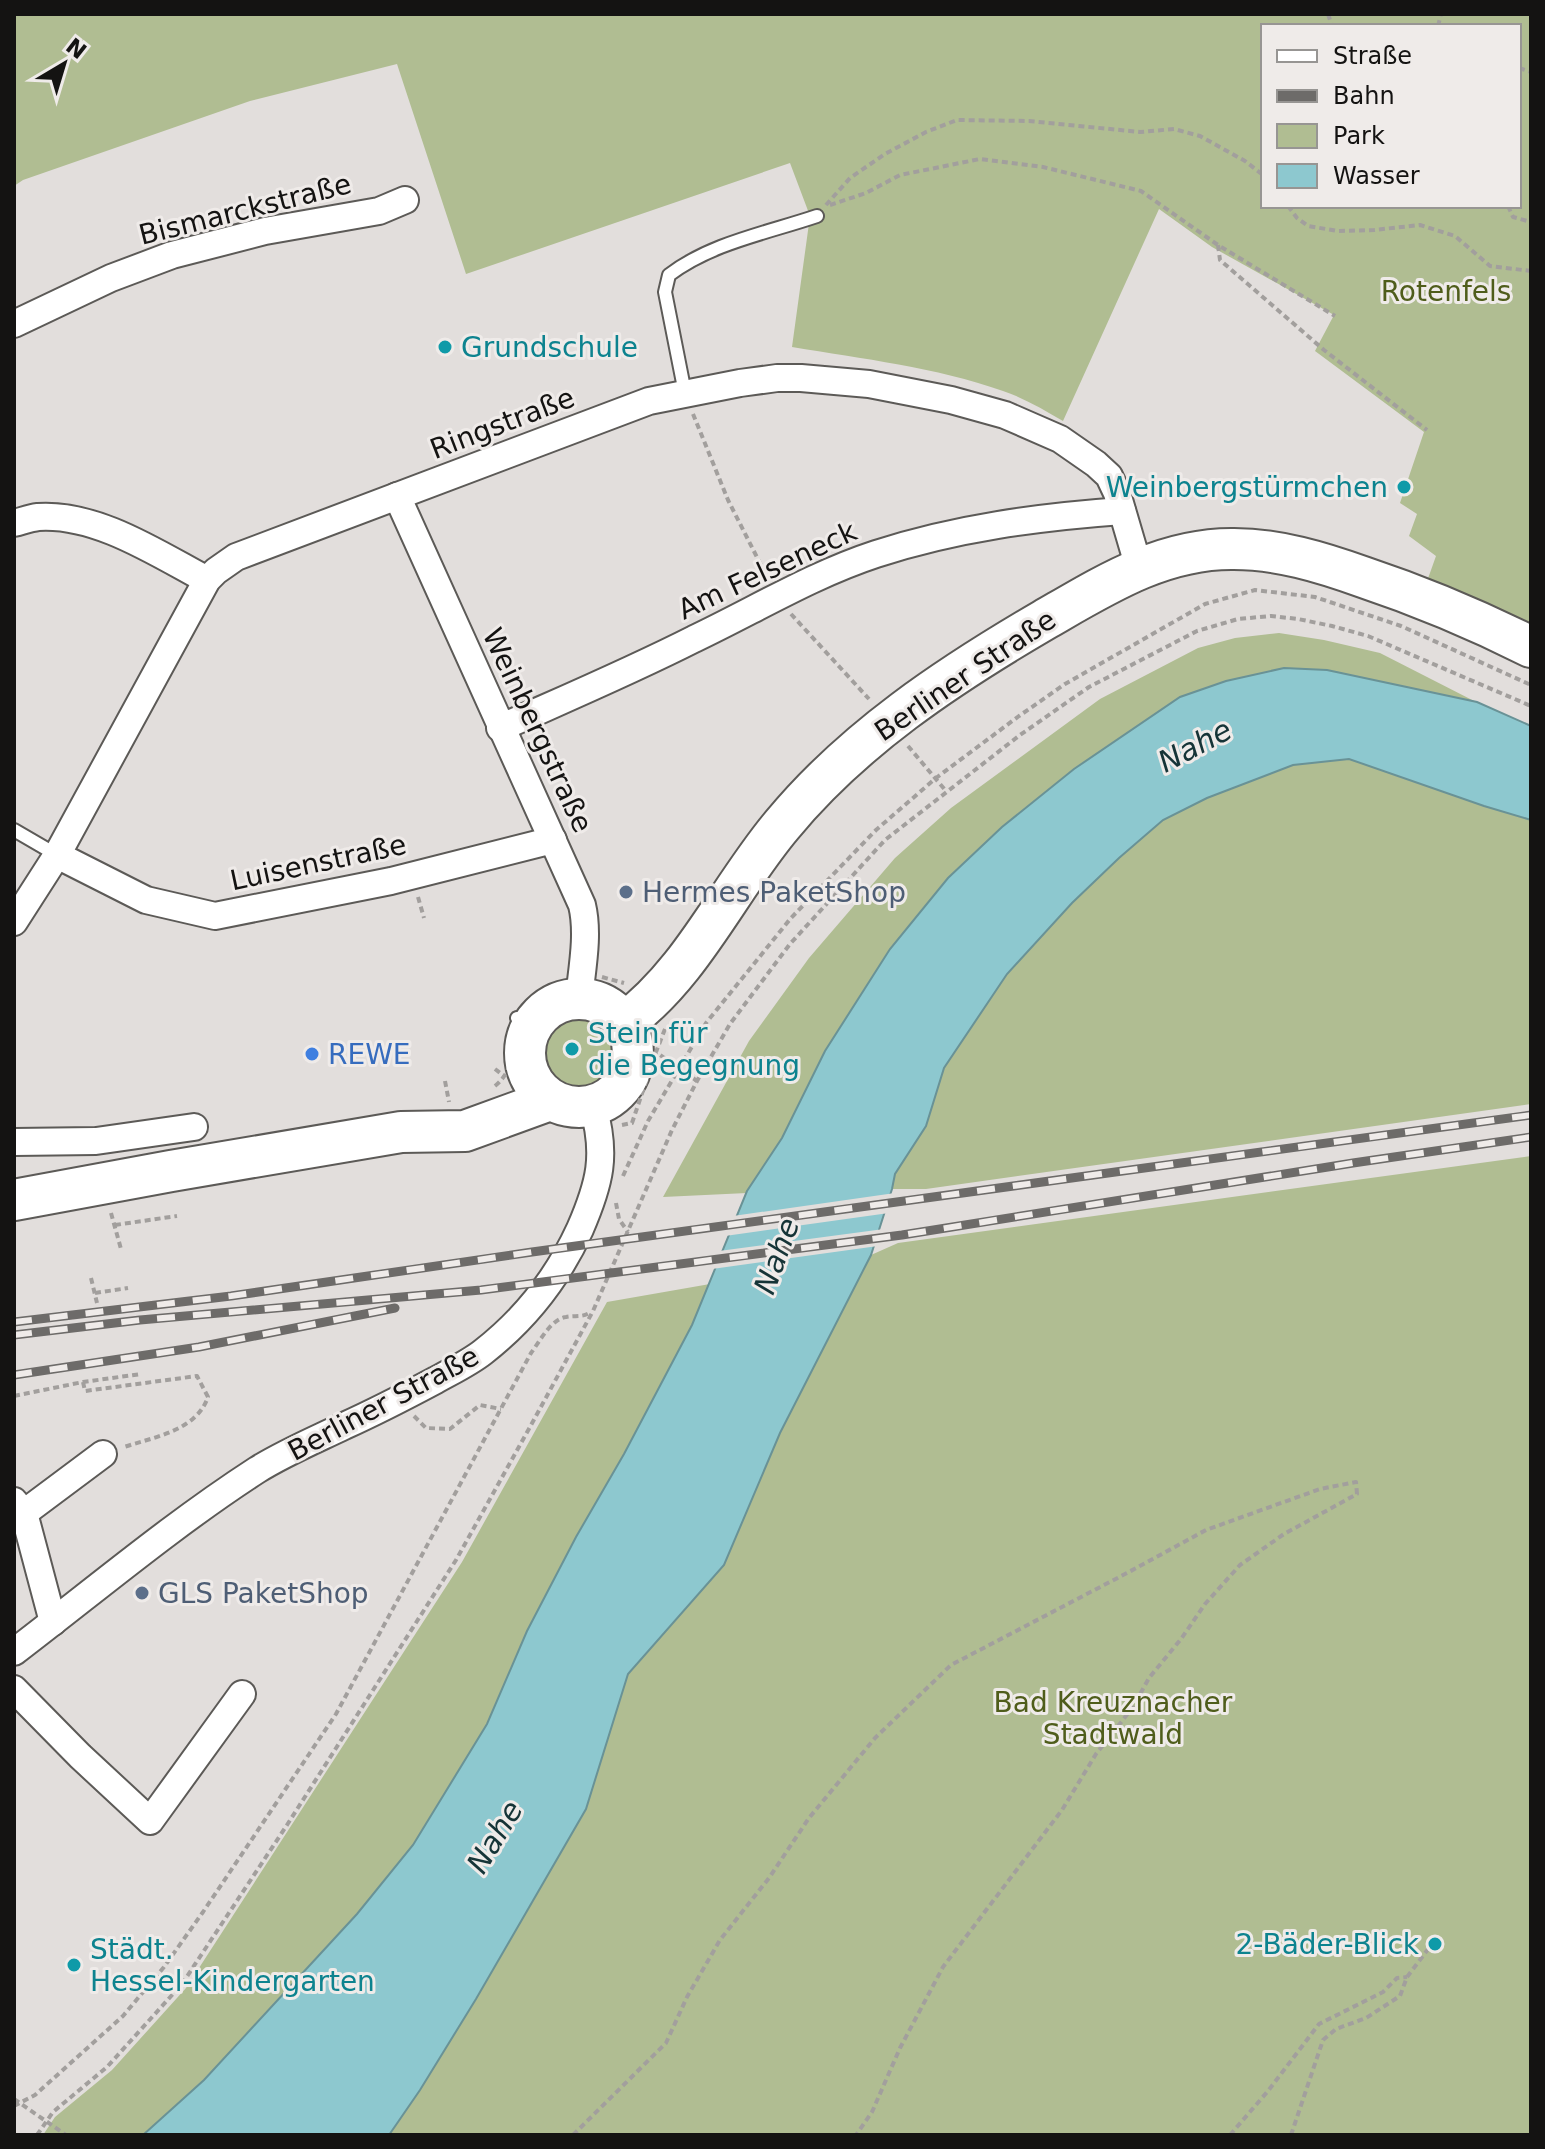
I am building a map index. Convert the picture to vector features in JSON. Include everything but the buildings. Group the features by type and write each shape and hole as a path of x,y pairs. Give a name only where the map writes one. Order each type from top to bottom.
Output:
{"main road":[{"name":"Berliner Straße","path":"624,1023 648,1004 698,945 764,847 831,773 889,723 980,659 1074,602 1139,568 1178,554 1230,548 1286,554 1391,586 1531,647"},
{"path":"14,1200 401,1132 465,1131 520,1082 525,1064 524,1022 564,1000 579,998 605,1005 624,1023 633,1047 630,1072 625,1083 606,1100 596,1118 520,1082"}],"street":[{"name":"Bismarckstraße","path":"14,324 111,278 172,255 265,231 379,211 405,200"},
{"name":"Ringstraße","path":"14,922 57,855 207,580 216,571 236,557 649,401 752,381 801,378 869,384 951,400 1005,415 1060,439 1109,476 1139,568"},
{"name":"Weinbergstraße","path":"397,496 585,917 579,998"},
{"name":"Am Felseneck","path":"500,728 651,660 828,572 921,540 974,529 1027,520 1122,511"},
{"path":"14,523 38,517 76,520 104,528 207,580"},
{"name":"Luisenstraße","path":"57,855 146,900 215,916 391,881 553,840"},
{"name":"Berliner Straße","path":"14,1652 218,1496 261,1467 399,1400 481,1354 507,1332 543,1292 575,1241 596,1190 602,1151 596,1118"},
{"path":"14,1142 96,1141 194,1127"},
{"path":"53,1622 19,1507 103,1454"},
{"path":"14,1689 150,1821 242,1694"}],"lane":[{"path":"685,393 665,292 669,275 704,253 817,216"},
{"path":"14,830 57,855"}],"path":[{"path":"1261,173 1212,142 1174,129 1140,132 1029,121 957,120 885,154 850,178 824,208 866,193 900,175 980,159 1043,167 1141,191 1218,245 1335,316"},
{"path":"1290,208 1308,226 1338,231 1420,225 1455,236 1490,266 1531,271"},
{"path":"1509,208 1513,217 1531,222"},
{"path":"1218,245 1220,260 1324,350 1427,430"},
{"path":"699,428 728,500 777,596 889,723"},
{"path":"620,1184 648,1121 706,1023 791,918 876,830 936,778 1065,684 1205,604 1255,590 1315,597 1387,621 1531,685"},
{"path":"37,2135 53,2112 107,2067 182,1984 287,1825 456,1560 593,1311 672,1130 730,1024 790,944 885,840 1020,735 1089,687 1197,631 1238,619 1271,616 1298,619 1368,636 1531,706"},
{"path":"920,761 947,792"},
{"path":"416,888 424,918"},
{"path":"596,1118 632,1123 656,1052"},
{"path":"679,1068 697,1081"},
{"path":"445,1081 450,1104"},
{"path":"618,1194 619,1219 628,1232"},
{"path":"110,1208 121,1249"},
{"path":"115,1225 177,1216"},
{"path":"91,1278 97,1303"},
{"path":"95,1293 128,1288"},
{"path":"15,2103 35,2095 123,2016 164,1967 336,1714 531,1353 557,1319 583,1317 593,1311"},
{"path":"14,1396 141,1374"},
{"path":"83,1382 85,1391 197,1376 208,1397 206,1405 184,1428 103,1454"},
{"path":"399,1400 426,1428 450,1429 480,1405 501,1409"},
{"path":"573,2135 666,2043 687,1997 720,1940 769,1878 809,1818 875,1738 951,1665 1206,1530 1320,1489 1356,1482 1357,1494 1284,1534 1240,1565 1205,1604 1096,1754 1062,1810 943,1967 900,2048 872,2112 856,2135"},
{"path":"1291,2135 1323,2040 1336,2029 1366,2018 1400,1996 1407,1977 1432,1944"},
{"path":"1230,2135 1319,2024 1383,1992 1397,1978 1407,1977"},
{"path":"15,2103 66,2135"}],"green space":[{"name":"Rotenfels","path":"14,14 1531,14 1531,637 1425,587 1436,556 1409,536 1417,514 1400,503 1424,432 1315,351 1334,315 1212,247 1159,209 1063,421 1019,397 977,383 899,364 792,347 810,216 790,163 466,274 397,64 250,101 23,180 14,186"},
{"path":"1279,633 1380,653 1476,702 1327,670 1284,668 1226,681 1180,697 1074,769 1003,826 948,878 889,950 825,1051 782,1138 747,1193 663,1197 749,1041 809,958 895,858 951,808 1100,699 1198,648 1235,638"},
{"path":"1349,759 1531,820 1531,1104 926,1189 892,1189 895,1174 926,1126 944,1068 1007,974 1072,903 1119,858 1163,820 1207,798 1293,765"},
{"path":"570,1016 584,1016 598,1022 609,1033 615,1054 612,1069 604,1081 584,1092 570,1092 556,1086 545,1075 539,1061 539,1047 545,1033 556,1022"},
{"name":"Bad Kreuznacher Stadtwald","path":"1531,1156 1531,2135 389,2135 476,1999 586,1809 628,1674 724,1565 780,1433 871,1255 898,1243"},
{"path":"710,1284 692,1325 624,1454 527,1631 487,1724 413,1846 357,1914 204,2080 143,2135 43,2135 55,2117 112,2070 186,1988 462,1562 607,1302"}],"water":[{"name":"Nahe","path":"1284,668 1327,670 1477,702 1531,726 1531,820 1349,759 1293,765 1207,798 1163,820 1119,858 1072,903 1007,974 944,1068 926,1126 895,1174 871,1255 780,1433 724,1565 628,1674 586,1809 476,1999 389,2135 143,2135 204,2080 357,1914 413,1845 487,1724 527,1631 692,1325 747,1191 782,1138 825,1051 890,949 948,878 1002,827 1074,769 1180,697 1226,681"}],"pier":[{"path":"895,1193 889,1213 725,1236 733,1216"},
{"path":"884,1229 878,1246 712,1269 719,1251"}],"railway":[{"path":"14,1322 231,1296 1531,1115"},
{"path":"14,1335 140,1320 481,1290 902,1235 1531,1137"},
{"path":"14,1375 199,1347 395,1308"}],"place":[{"name":"Grundschule","path":"445,347"},
{"name":"Weinbergstürmchen","path":"1404,487"},
{"name":"Hermes PaketShop","path":"626,892"},
{"name":"Stein für die Begegnung","path":"572,1049"},
{"name":"REWE","path":"312,1054"},
{"name":"GLS PaketShop","path":"142,1593"},
{"name":"2-Bäder-Blick","path":"1435,1944"},
{"name":"Städt. Hessel-Kindergarten","path":"74,1965"}]}
